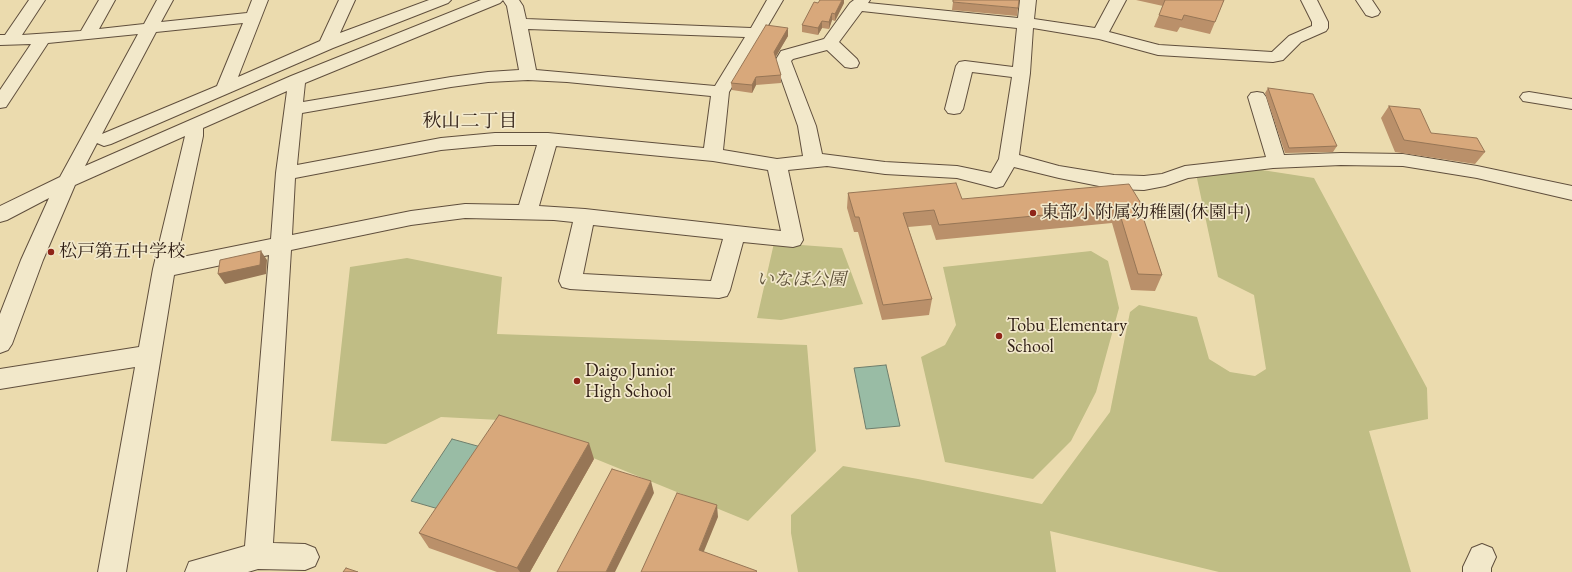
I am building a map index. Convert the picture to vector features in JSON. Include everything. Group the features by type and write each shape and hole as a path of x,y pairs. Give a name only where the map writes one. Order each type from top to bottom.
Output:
{"street":[{"path":"5,40 37,0"},
{"path":"87,34 107,0"},
{"path":"0,344 32,260 67,182 165,0"},
{"path":"224,89 260,0"},
{"path":"327,44 347,0"},
{"path":"104,140 327,44 443,0"},
{"path":"0,215 67,182 296,80 495,0"},
{"path":"511,0 515,6 528,75"},
{"path":"713,155 720,92 775,0"},
{"path":"931,2 950,5 951,0"},
{"path":"286,173 441,144 495,138 548,139 713,155 777,165 827,160 886,168 958,172 996,181 1009,159 1021,74 1028,0"},
{"path":"1100,34 1118,0"},
{"path":"814,161 807,126 783,61 787,55 830,43 859,3 1026,23 1100,34 1158,50 1258,57 1277,56 1295,39 1320,28 1320,22 1309,0"},
{"path":"5,40 43,39 253,17"},
{"path":"519,24 756,34"},
{"path":"0,103 5,87 43,39"},
{"path":"830,43 851,63"},
{"path":"954,109 966,66 1021,74"},
{"path":"293,109 451,82 488,77 528,75 568,77 720,92"},
{"path":"258,556 280,245 296,80"},
{"path":"1257,97 1278,162"},
{"path":"1529,97 1572,104"},
{"path":"112,572 164,269 194,136 194,125"},
{"path":"527,212 548,139"},
{"path":"1009,159 1059,172 1114,182 1144,183 1165,180 1185,172 1278,162 1341,159 1403,160 1477,172 1572,193"},
{"path":"164,269 412,218 465,212 527,212 586,216 793,240 777,165"},
{"path":"586,216 570,281 719,290 734,234"},
{"path":"0,379 150,354"},
{"path":"199,572 258,556 305,557"}],"green space":[{"path":"1223,164 1314,178 1427,388 1428,419 1369,431 1411,572 1219,572 1050,531 1056,572 798,572 791,533 791,515 843,466 918,479 1042,504 1110,412 1130,312 1139,305 1197,317 1209,359 1230,372 1255,376 1266,369 1254,295 1218,277 1195,169"},
{"name":"いなほ公園","path":"774,243 842,248 863,304 781,320 757,318"},
{"path":"1091,251 1108,261 1119,308 1096,392 1071,441 1033,479 945,462 921,357 945,345 956,325 943,267"},
{"path":"407,258 502,277 497,334 807,345 816,451 748,521 500,420 441,417 386,444 331,441 350,267"}],"shaded area":[{"path":"886,365 900,426 866,429 854,368"},
{"path":"452,439 481,447 442,510 411,501"}],"building":[{"path":"820,0 842,0 835,14 832,13 829,22 822,21 818,28 802,25 814,2 818,3"},
{"path":"953,0 1019,0 1018,8 953,2"},
{"path":"1165,0 1224,0 1215,22 1184,15 1182,20 1159,15"},
{"path":"766,25 788,28 774,52 781,75 756,77 752,85 731,83"},
{"path":"1268,88 1313,94 1337,146 1289,148"},
{"path":"1389,106 1420,109 1431,133 1477,138 1485,152 1404,140"},
{"path":"956,183 962,199 1129,184 1142,205 1139,205 1162,275 1138,274 1118,208 939,225 934,210 903,213 932,299 883,305 859,217 855,217 848,193"},
{"path":"261,251 260,265 218,274 220,260"},
{"path":"499,415 589,443 517,568 419,533"},
{"path":"612,469 651,481 606,572 557,572"},
{"path":"677,493 717,505 699,550 757,571 641,572"},
{"path":"346,568 358,572 343,572"}],"place":[{"name":"東部小附属幼稚園(休園中)","path":"1033,213"},
{"name":"松戸第五中学校","path":"51,252"},
{"name":"Tobu Elementary School","path":"999,336"},
{"name":"Daigo Junior High School","path":"577,381"}],"district":[{"name":"秋山二丁目","path":"470,122"}]}
